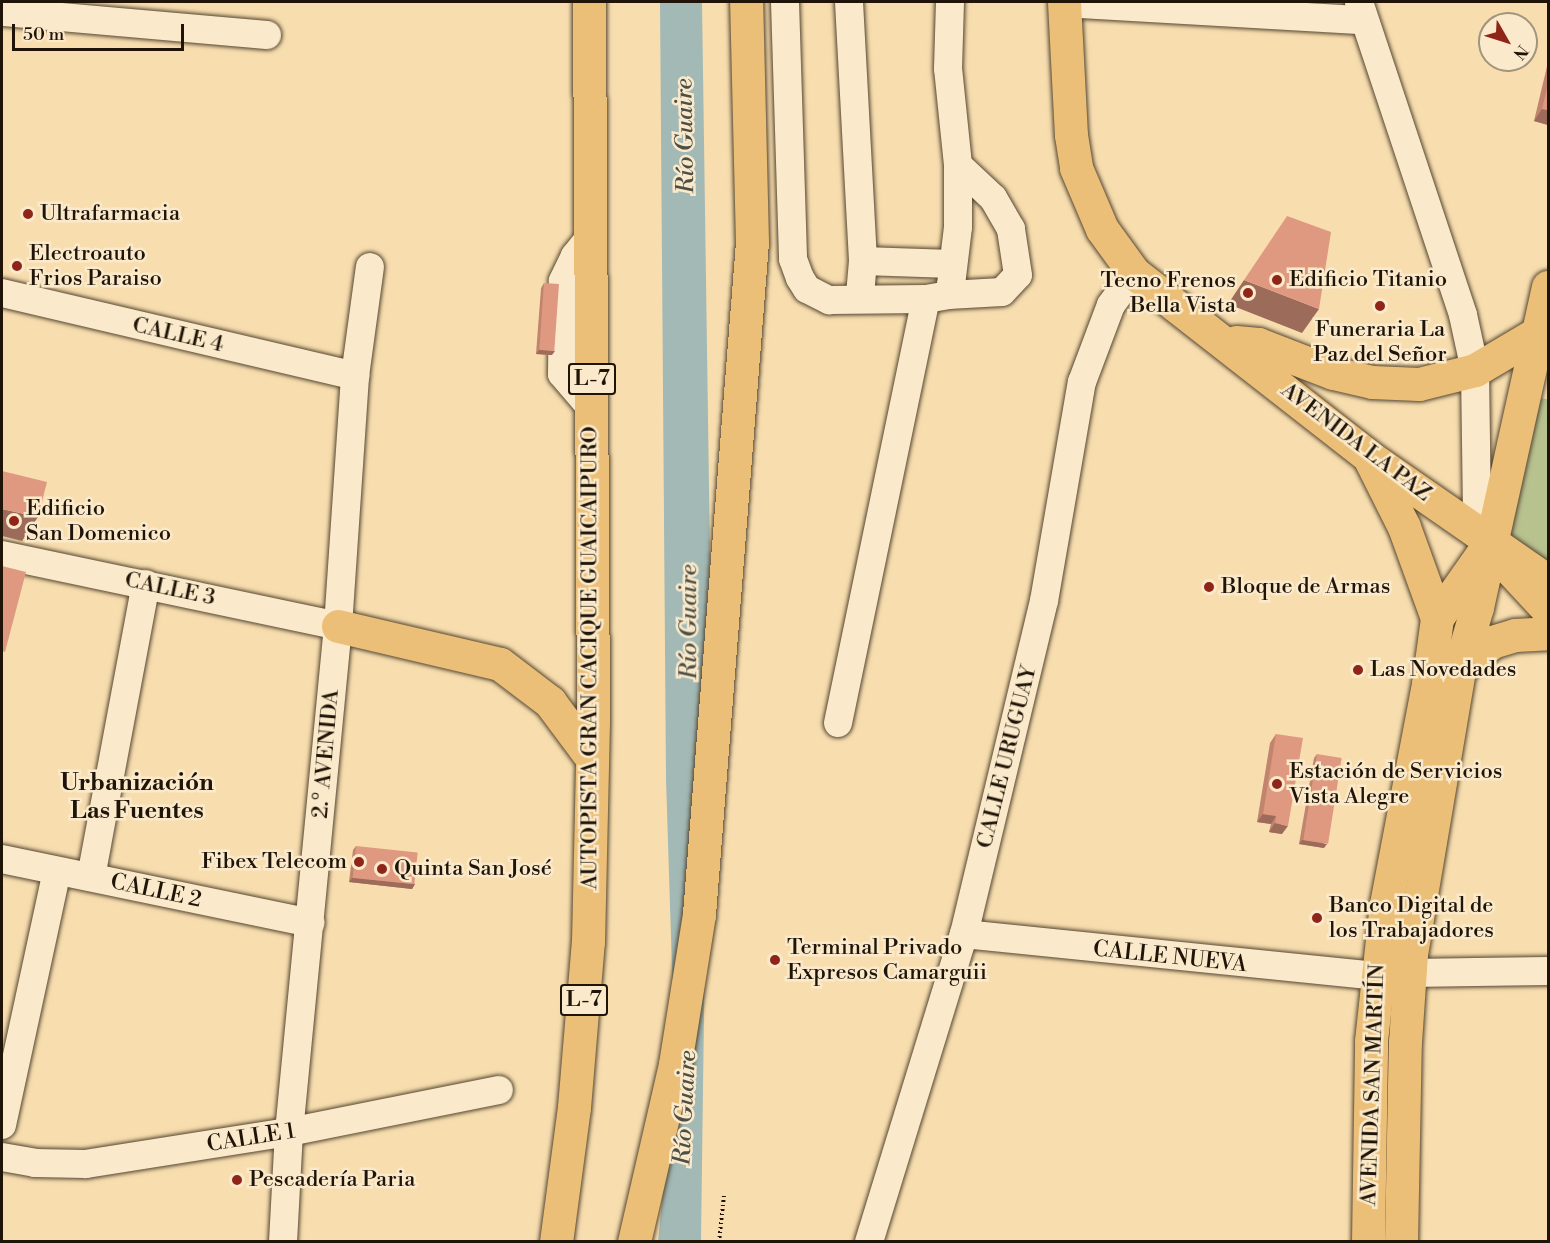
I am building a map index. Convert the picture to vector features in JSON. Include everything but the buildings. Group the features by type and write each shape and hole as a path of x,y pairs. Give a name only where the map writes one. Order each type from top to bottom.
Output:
{"main road":[{"name":"AUTOPISTA GRAN CACIQUE GUAICAIPURO","path":"556,1242 582,1026 588,942 592,409 589,2"},
{"path":"634,1242 675,1064 699,914 752,242 746,2"},
{"name":"AVENIDA LA PAZ","path":"1064,2 1071,135 1076,168 1102,229 1134,273 1223,340 1368,456 1490,542"},
{"path":"1548,286 1490,542 1522,586 1548,610"},
{"name":"AVENIDA LA PAZ","path":"1223,340 1258,344 1299,363 1372,382 1419,384 1475,370 1539,332"},
{"path":"1368,456 1404,527 1437,618"},
{"path":"1490,542 1524,561 1548,581"},
{"name":"AVENIDA SAN MARTÍN","path":"1368,1242 1376,976 1437,618 1490,542"},
{"name":"AVENIDA SAN MARTÍN","path":"1401,1242 1409,973 1459,669 1490,542"},
{"path":"338,626 500,664 550,702 591,757"},
{"path":"1459,669 1492,642 1515,635 1548,633"}],"street":[{"path":"785,2 793,258 807,289 829,300 937,297 1002,292 1018,276 1011,229 993,198 958,165"},
{"path":"849,2 863,261 860,298"},
{"path":"838,723 937,297 952,264 958,165 948,69 950,2"},
{"path":"1064,2 1360,11 1462,315 1475,370 1477,509 1490,542"},
{"path":"3,14 267,35"},
{"path":"863,261 952,264"},
{"name":"2.° AVENIDA","path":"283,1242 289,1132 338,626 355,376 370,267"},
{"name":"CALLE URUGUAY","path":"869,1242 964,934 1044,601 1082,382 1111,305 1134,273"},
{"name":"CALLE 4","path":"2,293 355,376"},
{"name":"CALLE 3","path":"2,555 338,626"},
{"path":"91,877 146,584"},
{"name":"CALLE 2","path":"2,859 310,923"},
{"path":"2,1125 57,870"},
{"name":"CALLE NUEVA","path":"964,934 1376,976"},
{"path":"1409,973 1548,971"},
{"name":"CALLE 1","path":"2,1157 35,1163 86,1164 289,1132 499,1090"}],"path":[{"path":"719,1242 724,1195"}],"green space":[{"path":"1510,396 1548,399 1548,575 1486,523"}],"water":[{"name":"Río Guaire","path":"660,2 702,2 710,557 701,1241 658,1242 675,1064 666,779"}],"place":[{"name":"Ultrafarmacia","path":"28,214"},
{"name":"Electroauto Frios Paraiso","path":"17,266"},
{"name":"Edificio Titanio","path":"1277,280"},
{"name":"Tecno Frenos Bella Vista","path":"1248,293"},
{"name":"Funeraria La Paz del Señor","path":"1380,306"},
{"name":"Edificio San Domenico","path":"14,521"},
{"name":"Bloque de Armas","path":"1209,587"},
{"name":"Las Novedades","path":"1358,670"},
{"name":"Estación de Servicios Vista Alegre","path":"1277,784"},
{"name":"Fibex Telecom","path":"359,862"},
{"name":"Quinta San José","path":"382,869"},
{"name":"Banco Digital de los Trabajadores","path":"1317,918"},
{"name":"Terminal Privado Expresos Camarguii","path":"775,960"},
{"name":"Pescadería Paria","path":"237,1180"}],"district":[{"name":"Urbanización Las Fuentes","path":"137,798"}]}
